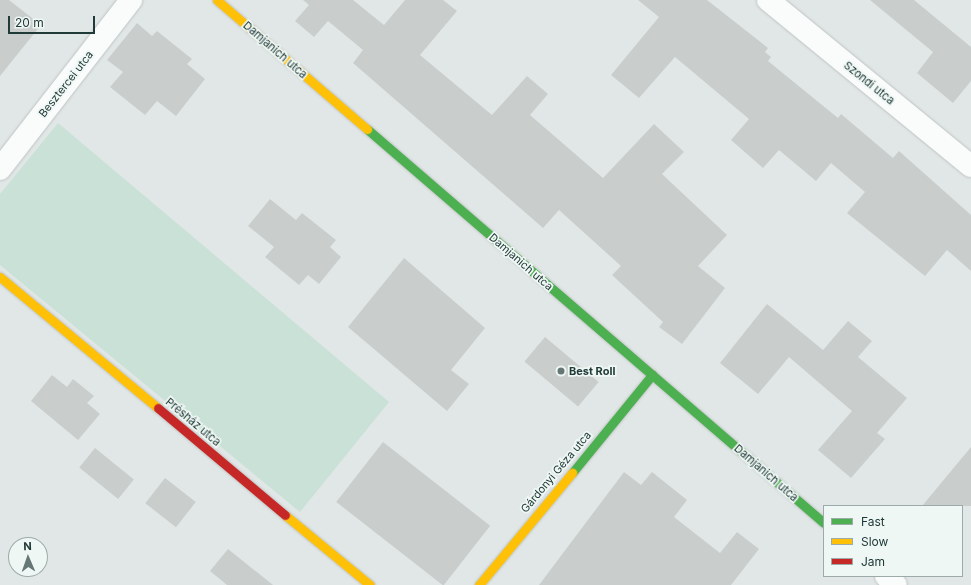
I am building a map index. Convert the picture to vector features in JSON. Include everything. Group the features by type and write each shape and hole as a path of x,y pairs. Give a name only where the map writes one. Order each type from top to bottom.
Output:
{"street":[{"name":"Besztercei utca","path":"0,169 131,0"},
{"name":"Damjanich utca","path":"217,0 823,522"},
{"name":"Szondi utca","path":"768,0 971,166"},
{"name":"Présház utca","path":"0,277 370,585"},
{"name":"Gárdonyi Géza utca","path":"479,585 652,375"},
{"path":"887,577 896,585"}],"green space":[{"path":"58,123 389,402 300,512 0,265 0,194"}],"building":[{"path":"0,0 9,0 41,25 0,76"},
{"path":"303,0 353,0 384,25 405,0 443,0 457,11 420,55 492,115 527,76 548,94 530,115 603,178 654,124 684,152 662,174 727,235 698,266 725,288 682,344 659,327 663,322 612,275 621,266 559,210 543,228 353,63 363,50 328,21 314,37 295,21 309,5"},
{"path":"638,0 707,0 768,48 765,52 771,57 768,61 838,118 841,114 893,158 899,151 971,215 971,271 947,250 925,276 847,213 865,192 831,163 816,181 779,150 763,168 731,140 749,119 675,57 639,98 611,75 659,17"},
{"path":"870,0 914,0 971,47 971,81 953,103 917,73 933,52"},
{"path":"137,23 152,36 157,31 192,59 187,64 205,79 176,116 157,101 145,115 110,87 123,72 107,60"},
{"path":"270,199 296,220 302,213 336,240 330,247 341,257 319,284 308,275 299,285 265,257 274,247 248,226"},
{"path":"404,258 485,328 451,370 469,384 447,411 348,327"},
{"path":"767,304 823,350 848,321 872,341 858,357 907,398 877,433 885,439 851,478 818,450 852,411 789,357 758,394 720,363"},
{"name":"Best Roll","path":"545,337 599,382 578,407 524,362"},
{"path":"52,375 67,387 73,379 94,396 87,403 100,414 78,440 31,401"},
{"path":"383,442 490,526 443,585 336,502"},
{"path":"971,447 971,506 923,505"},
{"path":"95,448 134,479 118,499 79,467"},
{"path":"624,472 641,485 652,472 687,500 674,517 720,553 737,532 759,549 731,585 539,585"},
{"path":"165,478 196,502 176,527 145,503"},
{"path":"228,549 273,585 227,585 210,571"}],"traffic: fast":[{"path":"367,129 823,522"},
{"path":"572,473 652,375"}],"traffic: slow":[{"path":"217,0 367,129"},
{"path":"0,277 158,408"},
{"path":"479,585 572,473"},
{"path":"285,515 370,585"}],"traffic: jam":[{"path":"158,408 285,515"}],"place":[{"name":"Best Roll","path":"561,371"}]}
